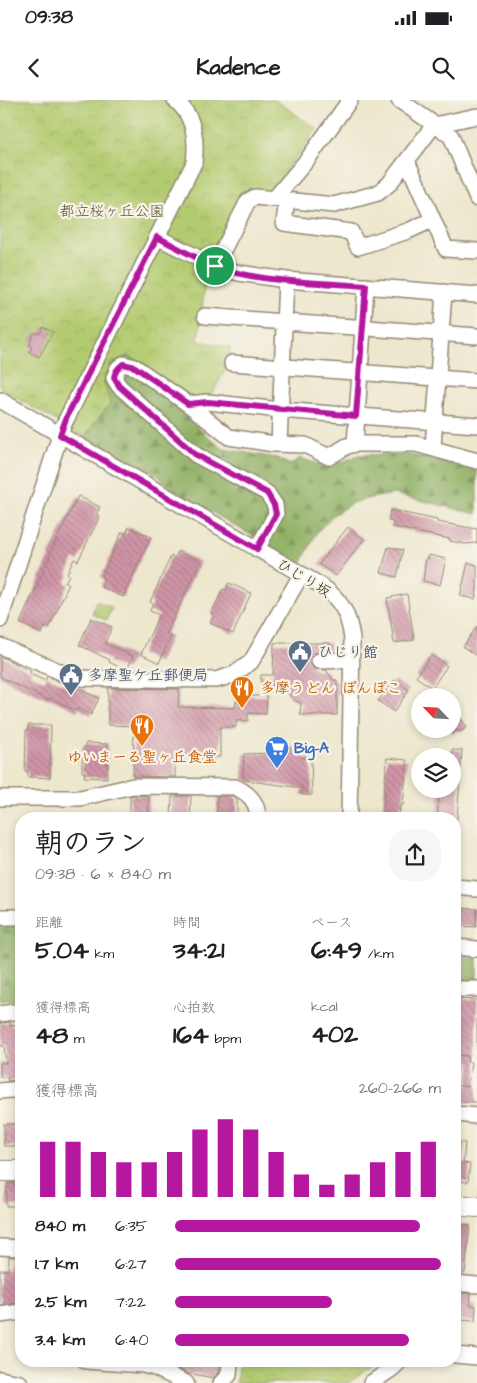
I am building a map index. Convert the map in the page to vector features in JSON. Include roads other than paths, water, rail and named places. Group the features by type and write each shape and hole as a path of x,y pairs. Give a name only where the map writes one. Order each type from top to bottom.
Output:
{"main road":[{"path":"0,1158 15,1159"},
{"path":"0,1171 15,1171"},
{"path":"461,1193 477,1194"},
{"path":"461,1206 477,1207"}],"street":[{"path":"0,620 63,426 194,163 195,140 192,123 186,111 175,100"},
{"path":"350,100 280,200 284,223 351,232 358,247 408,231 432,220"},
{"path":"399,100 451,136 477,199"},
{"path":"215,266 248,201 255,197 334,206 378,193 389,184 434,125 477,116"},
{"path":"407,161 446,249 477,251"},
{"path":"157,237 215,266 239,273 286,280 477,295"},
{"path":"279,444 286,280"},
{"path":"355,444 366,286"},
{"path":"433,448 444,292"},
{"path":"205,316 477,336"},
{"path":"232,363 477,381"},
{"path":"257,549 276,514 274,505 267,493 196,455 119,386 114,378 118,368 123,364 135,367 188,404 229,437 279,444 305,445 329,457 347,446 355,444 416,444 477,461"},
{"name":"ひじり坂","path":"0,400 257,549 328,591 336,598 344,610 350,626 349,812"},
{"path":"188,404 208,402 280,410 477,425"},
{"path":"0,646 75,678 216,680 243,669 251,662 301,576"},
{"path":"320,661 351,660"},
{"path":"0,798 80,798 133,786 235,786 252,798 257,812"},
{"path":"461,888 477,889"},
{"path":"0,917 15,917"},
{"path":"461,948 477,949"},
{"path":"461,989 477,989"},
{"path":"0,1014 15,1012"},
{"path":"0,1091 15,1090"},
{"path":"461,1115 477,1116"},
{"path":"0,1248 15,1248"},
{"path":"461,1284 477,1285"},
{"path":"0,1315 15,1313"},
{"path":"461,1356 477,1357"},
{"path":"149,1367 186,1383"},
{"path":"221,1383 229,1375 230,1367"},
{"path":"371,1383 394,1367"}],"place":[{"name":"ひじり館","path":"300,673"},
{"name":"多摩聖ケ丘郵便局","path":"71,696"},
{"name":"多摩うどん ぽんぽこ","path":"242,709"},
{"name":"ゆいまーる聖ヶ丘食堂","path":"142,747"},
{"name":"Big-A","path":"277,769"}],"park label":[{"name":"都立桜ヶ丘公園","path":"112,211"}]}
